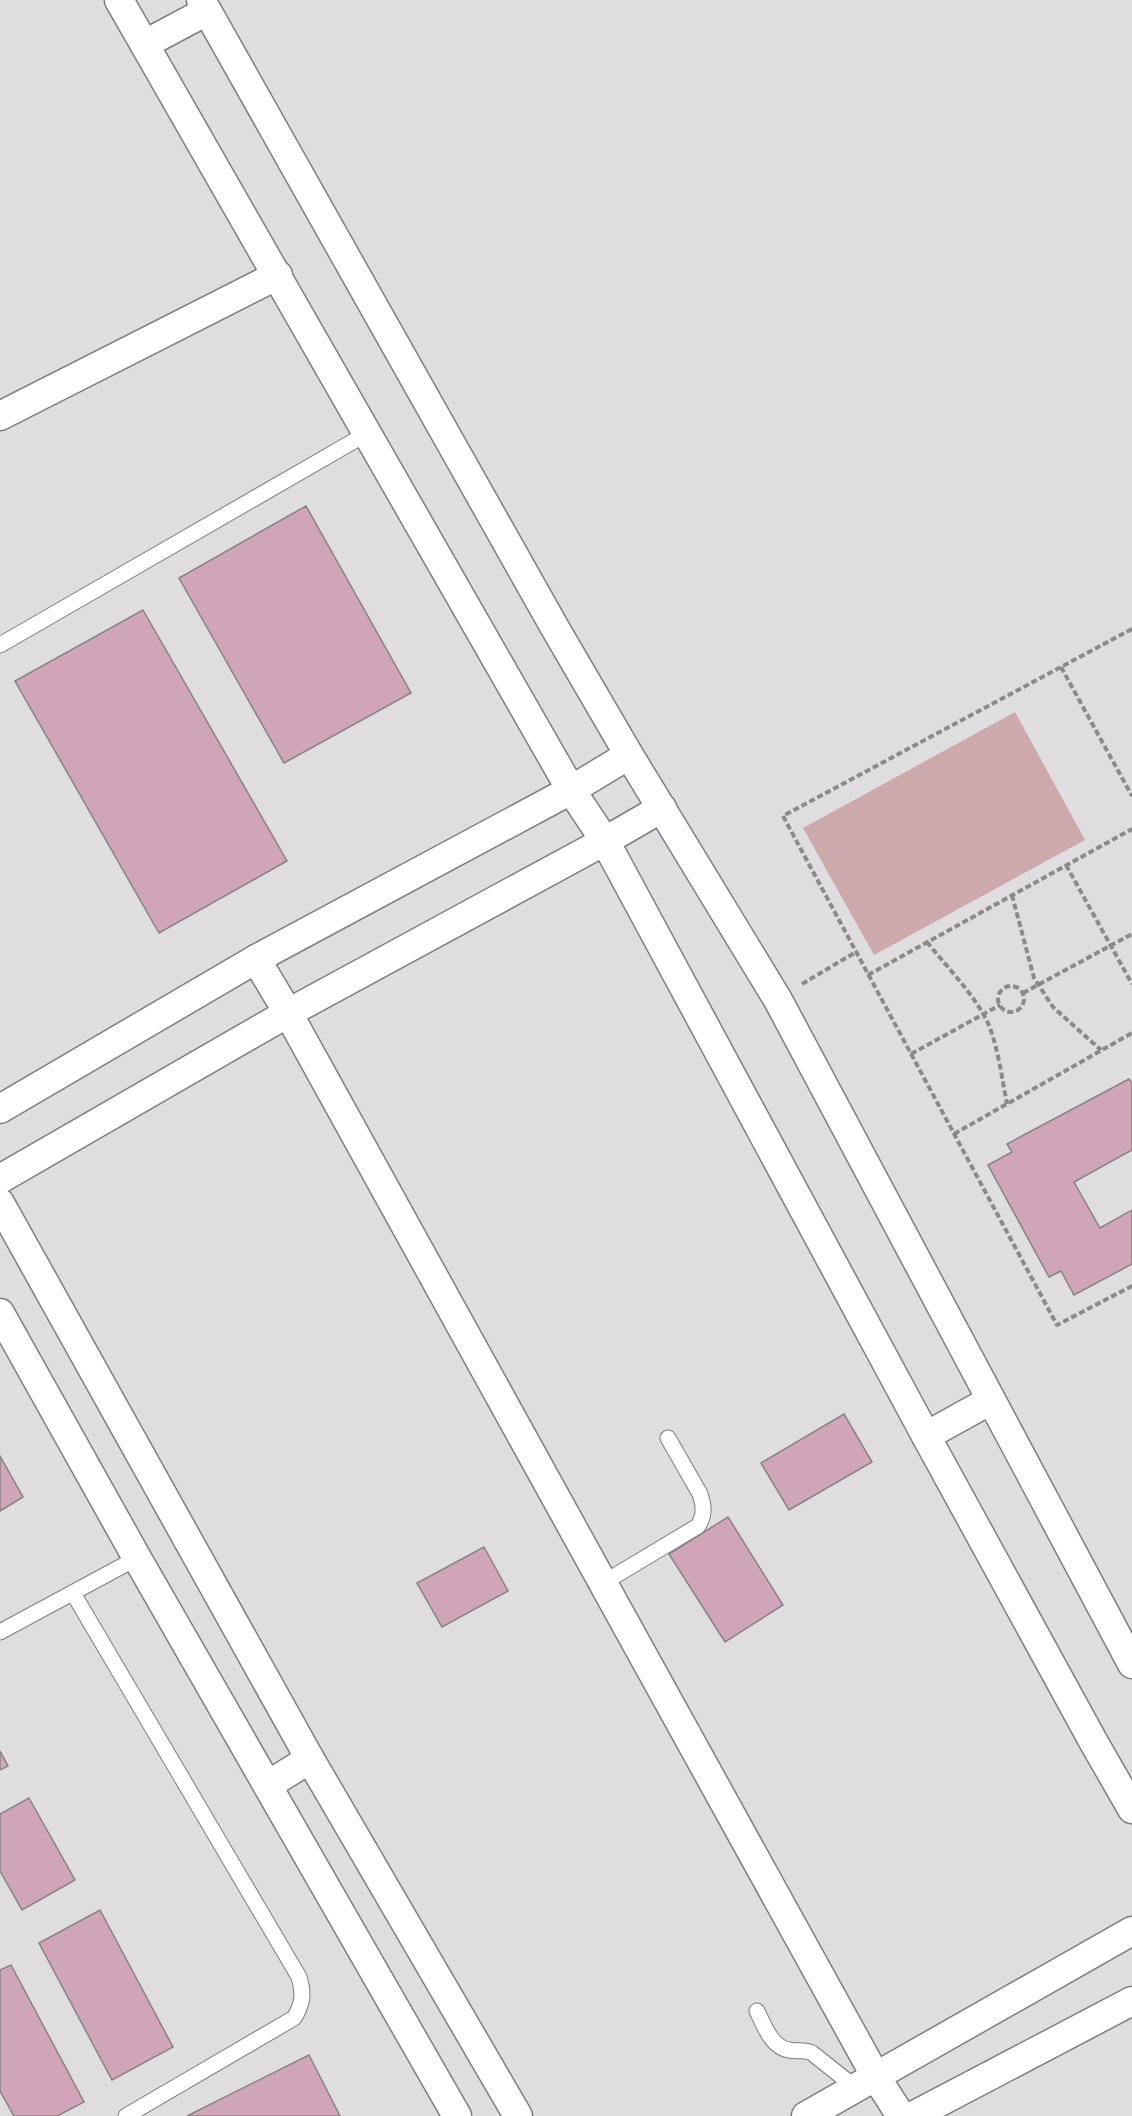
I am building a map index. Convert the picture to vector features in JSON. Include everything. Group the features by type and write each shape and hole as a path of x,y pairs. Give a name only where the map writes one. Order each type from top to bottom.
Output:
{"street":[{"path":"119,0 571,790 605,841 1092,1742 1132,1809"},
{"path":"145,44 204,6 549,618 629,755 778,1000 1132,1664"},
{"path":"0,416 278,275"},
{"path":"0,1109 256,959 571,790 629,755"},
{"path":"0,1179 288,1013 662,808"},
{"path":"256,959 603,1583 866,2082 902,2116"},
{"path":"0,1203 310,1759 518,2116"},
{"path":"0,1313 137,1558 456,2116"},
{"path":"926,1436 991,1400"},
{"path":"268,1785 310,1759"},
{"path":"806,2116 1132,1931"},
{"path":"913,2116 1132,2001"}],"lane":[{"path":"0,645 366,434"},
{"path":"603,1583 698,1526 702,1520 703,1503 700,1494 668,1438"},
{"path":"0,1632 137,1558"},
{"path":"73,1593 299,1977 302,1987 302,1998 294,2018 126,2116"},
{"path":"757,2011 778,2046 793,2051 807,2050 866,2082"}],"path":[{"path":"1132,629 783,816 1057,1325 1132,1286"},
{"path":"1061,667 1132,796"},
{"path":"868,975 1132,829"},
{"path":"1066,866 1132,984"},
{"path":"1012,895 1028,962 1038,985 1053,1007 1101,1050"},
{"path":"1023,993 1132,934"},
{"path":"927,942 975,1001 983,1015 991,1032 1007,1104"},
{"path":"778,1000 856,952"},
{"path":"1008,987 1015,987 1023,993 1024,1003 1018,1011 1008,1012 1000,1005 1000,993 1008,987"},
{"path":"911,1054 1000,1005"},
{"path":"954,1134 1132,1033"}],"shaded area":[{"path":"1015,712 1085,840 874,955 803,828"}],"building":[{"path":"306,506 411,693 284,763 179,578"},
{"path":"143,610 287,861 159,933 15,681"},
{"path":"1129,1079 1132,1083 1132,1150 1074,1182 1100,1228 1132,1210 1132,1264 1074,1295 1061,1271 1049,1277 988,1165 1012,1152 1007,1144"},
{"path":"844,1414 872,1462 789,1510 761,1463"},
{"path":"0,1456 23,1497 0,1511"},
{"path":"728,1517 783,1605 725,1642 669,1554"},
{"path":"484,1547 508,1591 442,1627 417,1583"},
{"path":"0,1751 8,1766 0,1770"},
{"path":"29,1798 75,1880 22,1910 0,1871 0,1814"},
{"path":"100,1910 173,2047 112,2080 39,1943"},
{"path":"11,1965 84,2102 57,2116 14,2116 0,2091 0,1970"},
{"path":"309,2055 340,2116 187,2116"}]}
